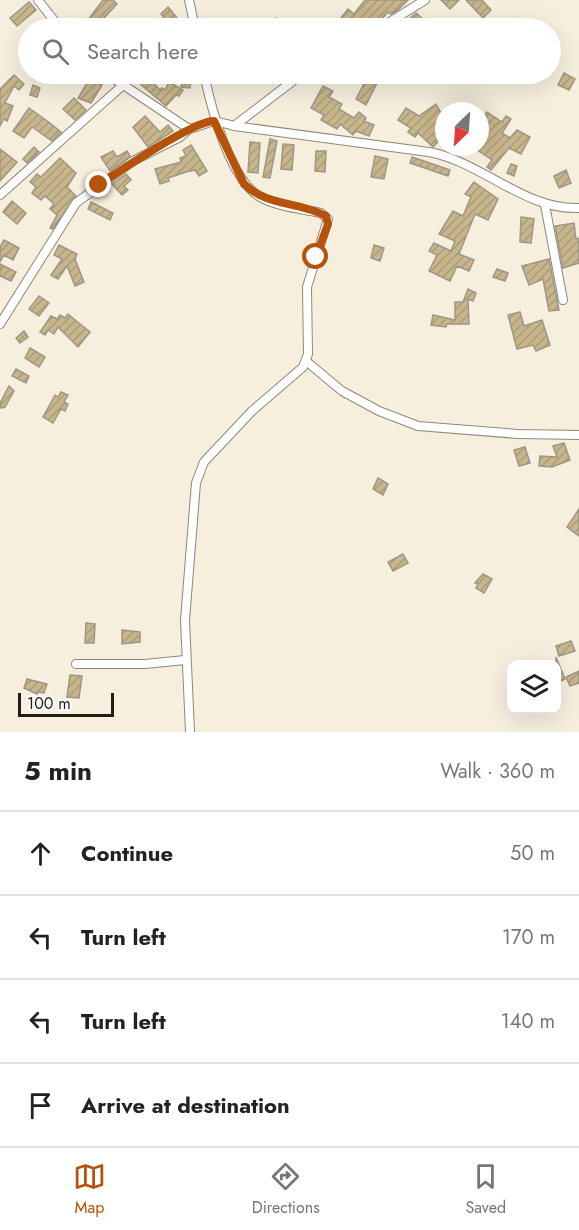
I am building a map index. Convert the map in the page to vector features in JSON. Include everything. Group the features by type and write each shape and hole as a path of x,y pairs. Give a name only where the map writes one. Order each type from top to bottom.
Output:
{"street":[{"path":"38,0 52,18"},
{"path":"189,0 193,18"},
{"path":"396,18 425,0"},
{"path":"190,732 185,620 194,492 202,467 252,411 297,373 306,361 307,287 328,219 321,213 271,201 252,192 244,184 214,121 206,84"},
{"path":"234,126 289,84"},
{"path":"0,195 123,85 189,129"},
{"path":"0,324 76,203 133,161 207,121 445,155 545,205 579,208"},
{"path":"545,205 563,300"},
{"path":"306,361 342,391 379,411 418,426 579,435"},
{"path":"76,664 145,664 185,660"}],"building":[{"path":"103,0 113,0 117,4 104,18 90,18"},
{"path":"365,0 408,0 398,10 391,14 388,12 383,18 341,18 348,9 354,14"},
{"path":"441,0 459,0 450,9"},
{"path":"466,0 482,0 491,10 483,18"},
{"path":"29,2 36,10 26,18 18,18 17,26 10,18"},
{"path":"168,7 177,18 163,18 161,14"},
{"path":"416,13 422,18 410,18"},
{"path":"564,73 575,79 569,90 558,85 561,84"},
{"path":"14,75 18,79 18,84 24,84 19,90 14,86 5,103 13,106 7,121 4,119 0,126 0,89"},
{"path":"86,84 102,85 91,103 78,98"},
{"path":"140,84 154,84 160,90 162,88 165,90 168,84 172,84 183,90 166,106"},
{"path":"181,84 190,84 190,88 181,87"},
{"path":"364,84 376,84 366,105 356,99"},
{"path":"33,85 40,88 37,97 30,95"},
{"path":"323,86 333,91 329,97 342,104 339,109 354,118 359,112 366,118 364,121 374,125 369,136 356,131 353,135 340,124 337,129 321,120 324,115 311,108"},
{"path":"74,98 86,110 75,120 63,109"},
{"path":"435,105 435,145 433,147 418,133 415,137 408,132 411,128 398,120 406,108 419,116"},
{"path":"29,108 61,132 52,141 32,127 24,138 13,131"},
{"path":"489,113 502,122 506,116 511,119 502,133 510,138 517,130 530,137 521,154 509,148 491,170 487,167 492,160 486,156 489,156"},
{"path":"145,116 160,132 168,125 173,131 148,147 133,127"},
{"path":"270,139 277,141 270,178 263,177"},
{"path":"250,142 260,143 258,173 248,172"},
{"path":"283,144 294,145 292,170 281,169"},
{"path":"191,145 207,171 199,176 195,170 186,172 168,178 169,181 160,184 155,169 181,162 180,158 186,156 183,150"},
{"path":"34,147 39,152 27,163 23,159"},
{"path":"0,149 17,162 0,181"},
{"path":"113,151 117,157 127,151 130,156 110,171 101,157"},
{"path":"316,151 326,151 325,172 315,171"},
{"path":"375,156 388,159 384,179 371,177"},
{"path":"412,157 450,170 448,176 410,163"},
{"path":"60,158 76,173 67,187 76,196 53,229 50,228 57,215 50,209 54,204 45,196 41,200 32,193 36,187 30,182 37,174 41,177"},
{"path":"511,164 517,166 514,176 507,173"},
{"path":"566,170 571,183 559,188 554,176"},
{"path":"126,174 131,180 124,186 128,190 122,195 112,184"},
{"path":"474,182 498,199 488,220 475,214 459,254 474,260 469,271 457,266 450,281 429,271 437,255 429,251 434,243 451,251 455,241 439,234 453,211 463,216 471,197 465,194"},
{"path":"12,201 26,213 17,224 3,212"},
{"path":"91,202 113,213 110,220 88,209"},
{"path":"521,217 534,219 531,243 520,242"},
{"path":"574,223 576,239 579,238 579,263 563,268 555,226"},
{"path":"4,240 19,248 13,260 4,255 0,262 0,247"},
{"path":"59,245 77,254 75,259 84,282 75,286 67,266 58,279 51,275 62,259 54,255"},
{"path":"374,245 384,248 380,261 371,258"},
{"path":"549,259 559,310 549,311 543,279 529,285 522,266"},
{"path":"0,264 16,272 11,281 0,276"},
{"path":"497,269 508,273 505,281 493,277"},
{"path":"468,289 476,293 473,301 468,299 469,324 447,324 446,327 431,325 433,315 455,320 455,302 463,302"},
{"path":"39,296 49,303 39,316 29,309"},
{"path":"520,312 524,326 542,320 550,345 536,351 533,345 517,349 508,315"},
{"path":"68,314 90,332 78,347 58,327 54,334 48,330 45,335 40,332 51,316 57,319 60,315 65,318"},
{"path":"24,331 28,337 20,343 16,338"},
{"path":"30,348 45,357 39,367 25,358"},
{"path":"16,369 29,376 26,383 12,376"},
{"path":"9,386 14,391 5,407 1,408 0,403"},
{"path":"61,392 68,395 64,402 68,404 65,411 61,409 53,423 43,417 55,395 58,397"},
{"path":"564,443 570,460 552,467 539,466 540,456 557,457 553,446"},
{"path":"525,447 530,463 519,466 514,450"},
{"path":"378,478 388,484 383,495 373,489"},
{"path":"579,509 579,536 567,527"},
{"path":"403,554 408,563 393,571 388,562"},
{"path":"483,574 492,579 484,593 476,588 478,584 475,583"},
{"path":"86,623 95,624 94,643 85,643"},
{"path":"122,630 140,632 140,642 122,644"},
{"path":"571,641 575,651 559,656 556,646"},
{"path":"561,669 565,679 561,681"},
{"path":"579,671 579,683 570,686 566,677"},
{"path":"70,675 82,676 79,698 67,697"},
{"path":"27,679 47,684 44,693 38,692 37,694 24,688"}],"route":[{"path":"99,185 133,161 189,129 207,121 214,121 244,184 252,192 261,198 326,216 328,224 316,257"}]}
